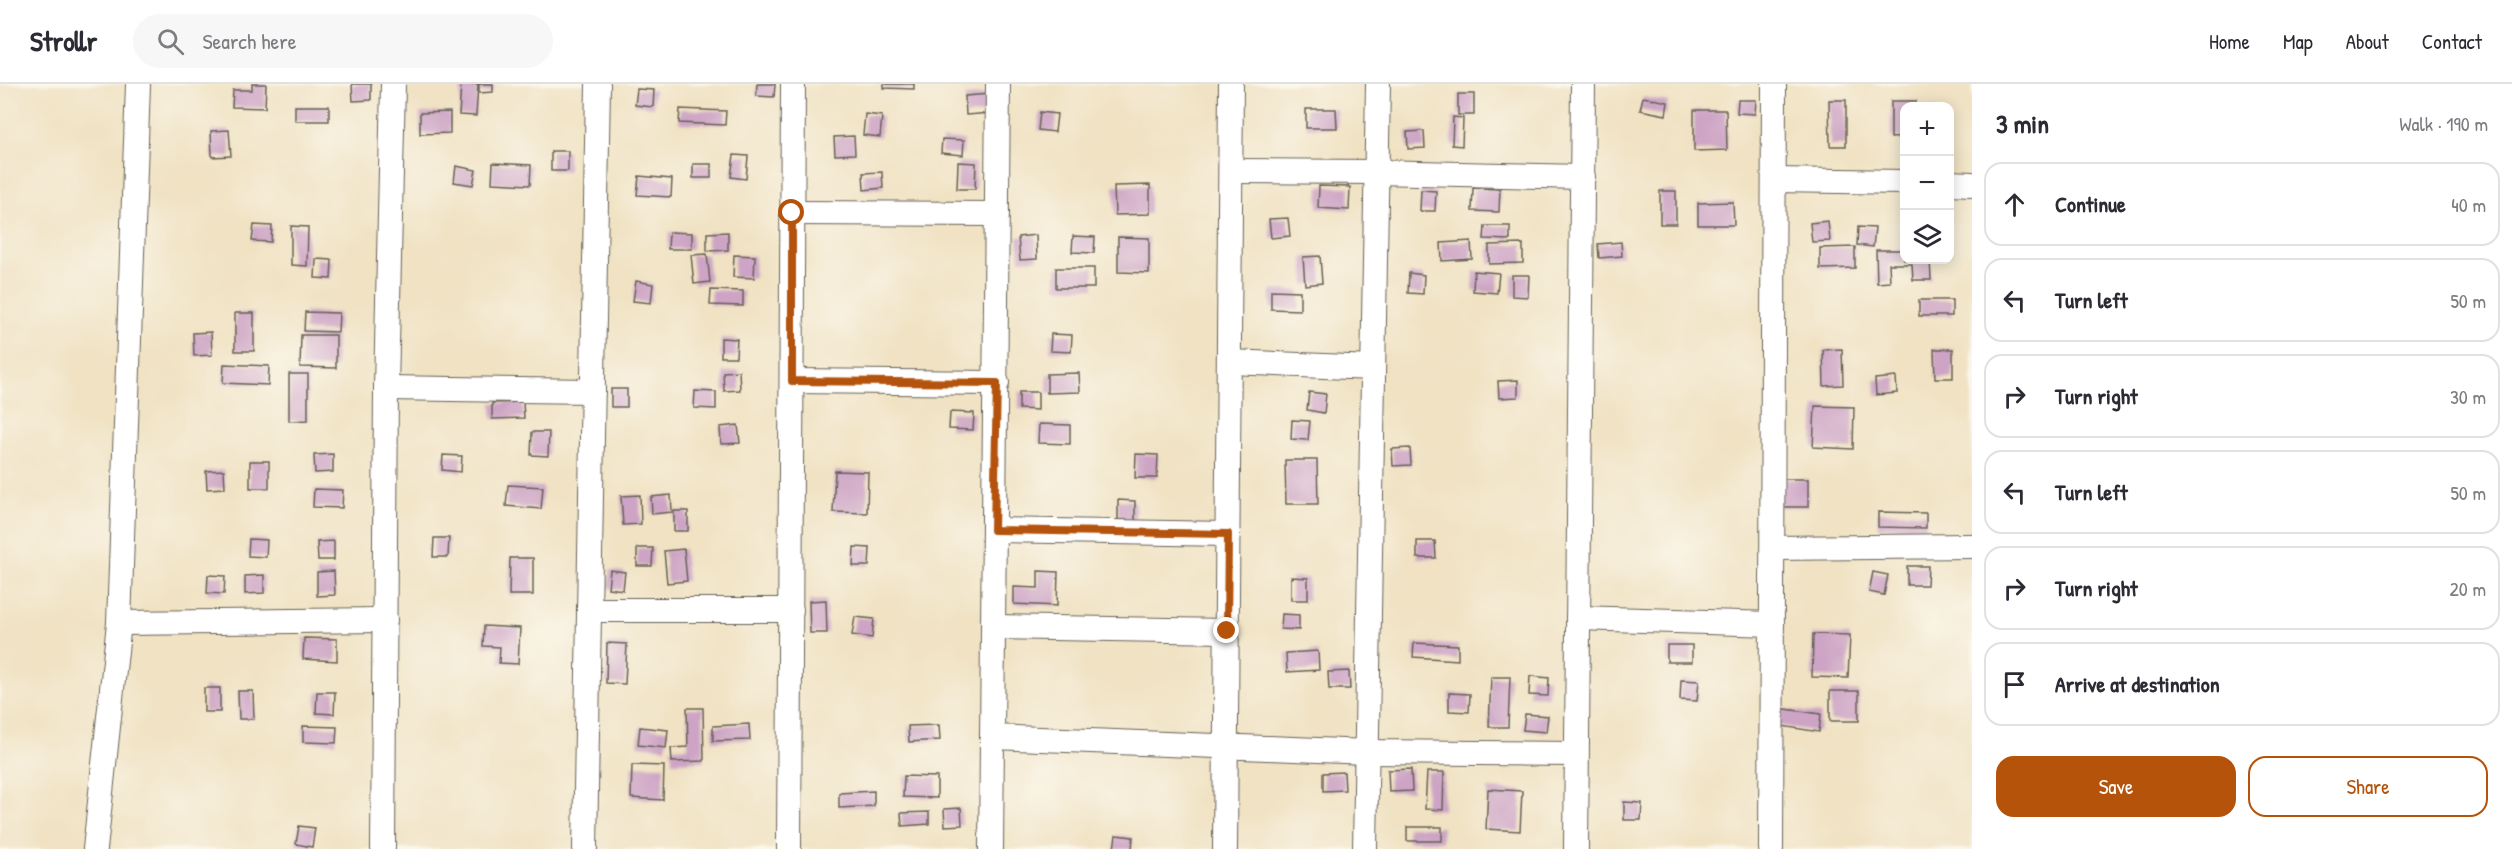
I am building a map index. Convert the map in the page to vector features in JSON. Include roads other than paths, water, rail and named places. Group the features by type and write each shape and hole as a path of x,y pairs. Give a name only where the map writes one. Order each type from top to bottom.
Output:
{"street":[{"path":"95,849 119,623 138,84"},
{"path":"383,849 386,388 393,84"},
{"path":"585,849 598,84"},
{"path":"789,849 793,84"},
{"path":"991,849 998,84"},
{"path":"1225,849 1231,84"},
{"path":"1365,849 1378,84"},
{"path":"1576,849 1583,84"},
{"path":"1771,849 1774,84"},
{"path":"1231,171 1582,177"},
{"path":"1774,180 1900,182"},
{"path":"1954,183 1972,184"},
{"path":"792,213 997,214"},
{"path":"1229,362 1373,368"},
{"path":"792,381 997,383"},
{"path":"386,388 593,391"},
{"path":"994,530 1228,534"},
{"path":"1773,548 1972,546"},
{"path":"589,610 791,610"},
{"path":"1578,618 1772,624"},
{"path":"119,623 385,620"},
{"path":"993,627 1227,631"},
{"path":"992,737 1367,752 1576,754"}]}
